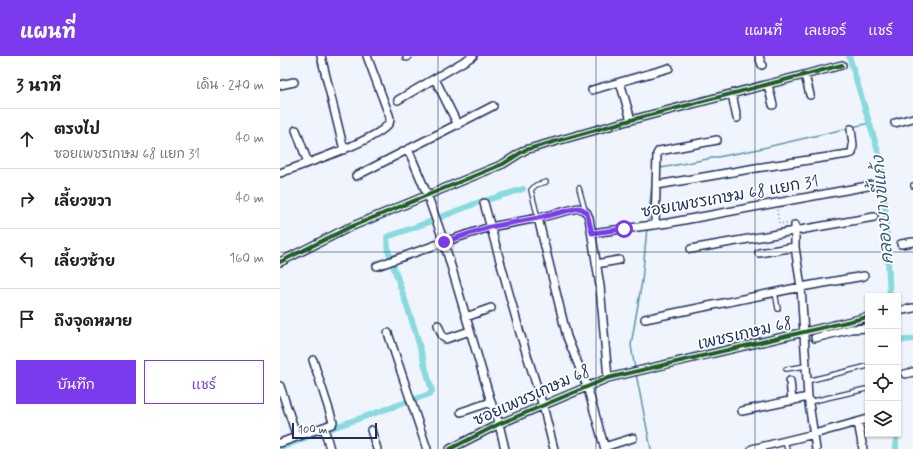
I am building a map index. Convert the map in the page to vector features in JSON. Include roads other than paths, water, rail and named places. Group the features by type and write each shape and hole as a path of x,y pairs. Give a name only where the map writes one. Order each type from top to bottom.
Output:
{"street":[{"path":"321,56 344,150"},
{"path":"280,173 344,150 380,132 386,127 391,120 367,56"},
{"path":"398,100 473,56"},
{"path":"759,56 762,65"},
{"path":"280,262 348,228 427,194 503,164 525,150 631,120 842,65"},
{"path":"592,90 669,68"},
{"path":"805,75 810,95"},
{"path":"435,79 458,125"},
{"path":"280,86 294,82"},
{"path":"620,82 631,120"},
{"path":"768,85 773,106"},
{"path":"732,94 737,118"},
{"path":"356,176 493,106"},
{"path":"895,123 913,118"},
{"path":"657,185 852,153 851,128"},
{"path":"296,130 308,163"},
{"path":"655,225 657,154 659,151 717,140"},
{"path":"408,149 427,194 444,242 491,402 499,424 505,449"},
{"name":"ซอยเพชรเกษม 68 แยก 31","path":"592,233 655,225 873,185"},
{"path":"484,203 554,449"},
{"path":"377,266 490,227 538,218 578,208 585,210 589,218 592,233 600,286 608,378"},
{"path":"691,249 795,228 874,217"},
{"path":"538,218 567,337 587,386 605,448 633,438"},
{"path":"795,228 795,247 801,287 806,381 816,449"},
{"path":"901,244 913,242"},
{"path":"759,253 795,247"},
{"path":"596,264 619,260"},
{"path":"644,319 775,292 864,276"},
{"path":"466,316 491,308"},
{"path":"901,310 913,308"},
{"name":"เพชรเกษม 68","path":"628,374 865,318"},
{"path":"850,322 851,329"},
{"path":"438,325 442,335 446,339 470,331"},
{"path":"815,338 851,329 865,328"},
{"path":"388,333 427,449"},
{"path":"280,443 324,428 331,425 333,422 313,360"},
{"path":"905,374 913,372"},
{"name":"ซอยเพชรเกษม 68","path":"450,449 499,424 587,386 608,378 628,374"},
{"path":"790,382 792,401"},
{"path":"280,386 297,437"},
{"path":"742,411 792,401 808,400"},
{"path":"461,412 491,402"},
{"path":"752,449 865,420"},
{"path":"858,422 863,449"},
{"path":"324,428 330,449"},
{"path":"371,430 377,449"}],"lane":[{"path":"538,218 531,190 536,185 546,182"},
{"path":"579,188 585,210"},
{"path":"775,292 778,309"},
{"path":"786,369 806,366"},
{"path":"806,381 865,367"},
{"path":"808,400 865,389"},
{"path":"785,441 787,449"}],"waterway":[{"name":"คลองบางขี้แก้ง","path":"849,56 881,161 890,293"},
{"path":"852,127 870,123"},
{"path":"661,168 754,150 849,128"},
{"path":"648,224 653,174"},
{"path":"441,217 477,203 523,189"},
{"path":"416,399 429,394 432,391 415,330 388,250 387,237 432,221"},
{"path":"635,369 631,345 642,281 647,228"},
{"path":"901,341 913,339"},
{"path":"636,374 651,449"},
{"path":"329,429 407,402"},
{"path":"280,448 320,432"},
{"name":"คลองบางขี้แก้ง","path":"896,437 896,449"}]}
